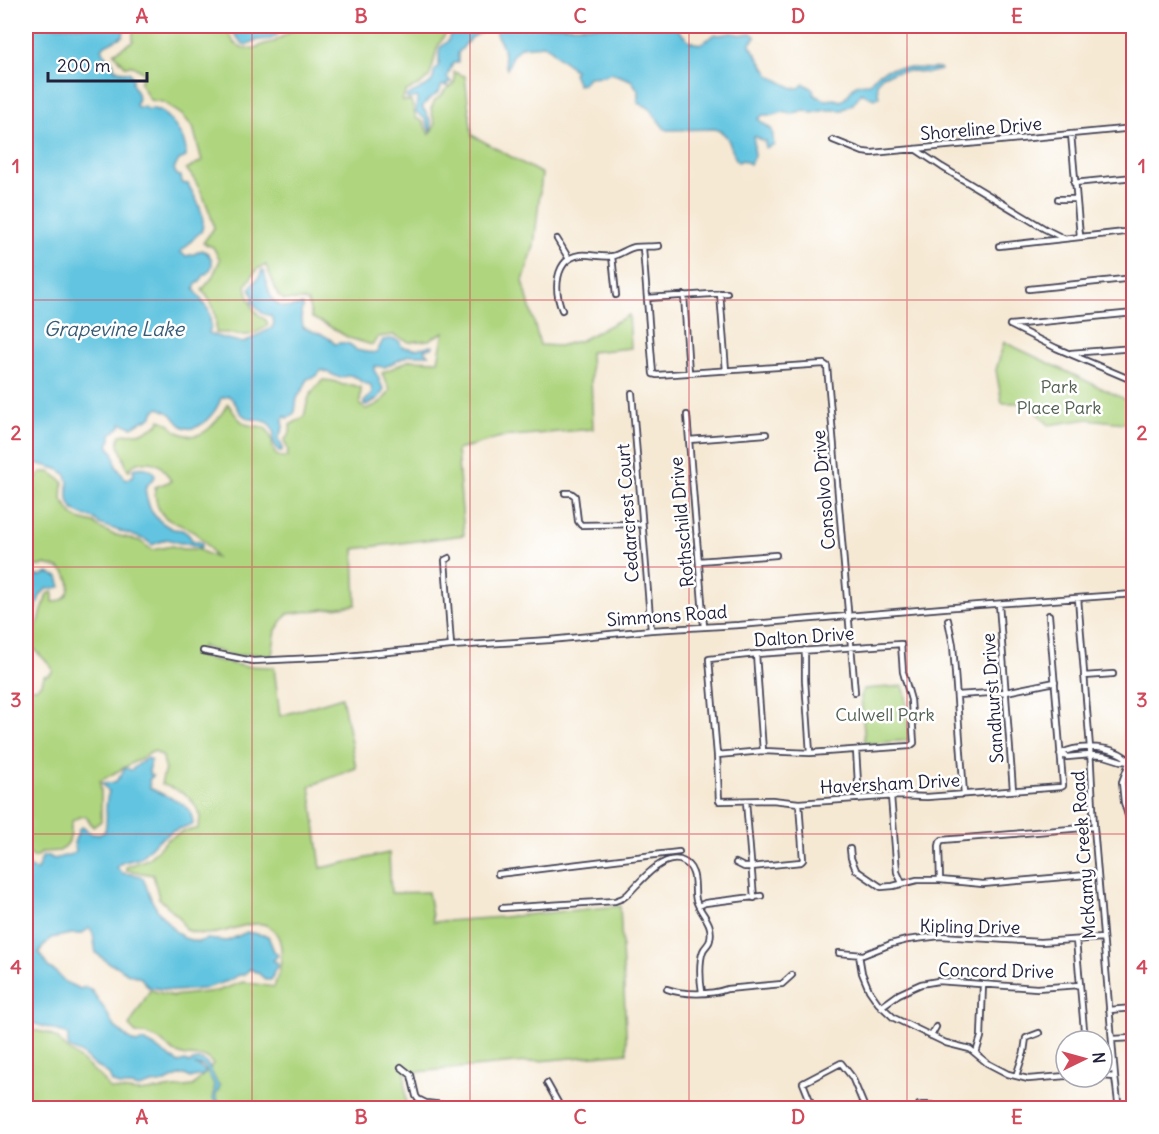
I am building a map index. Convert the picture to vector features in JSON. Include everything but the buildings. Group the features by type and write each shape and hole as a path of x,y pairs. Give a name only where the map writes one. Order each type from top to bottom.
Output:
{"street":[{"name":"Shoreline Drive","path":"833,140 867,153 1134,128"},
{"path":"1071,134 1080,236"},
{"path":"915,149 1063,238"},
{"path":"1074,183 1134,177"},
{"path":"1058,199 1076,199"},
{"path":"999,246 1134,231"},
{"path":"557,239 569,259"},
{"path":"562,310 558,274 569,259 578,255 612,256 631,248 659,246"},
{"path":"643,248 653,374 726,371 720,293"},
{"path":"612,256 616,295"},
{"path":"1029,289 1134,278"},
{"path":"647,298 727,293"},
{"path":"684,295 689,373"},
{"path":"1134,313 1010,325 1134,381"},
{"path":"1068,353 1134,348"},
{"name":"Consolvo Drive","path":"726,371 824,364 828,370 855,692"},
{"name":"Cedarcrest Court","path":"633,393 651,630"},
{"name":"Rothschild Drive","path":"687,415 704,627"},
{"path":"689,440 766,434"},
{"path":"565,493 571,493 574,496 578,521 581,525 642,524"},
{"path":"699,561 776,555"},
{"path":"449,558 445,560 452,646"},
{"path":"1133,594 1134,562"},
{"name":"Simmons Road","path":"203,651 253,661 347,656 651,630 1133,594"},
{"name":"McKamy Creek Road","path":"1078,598 1111,1029"},
{"name":"Sandhurst Drive","path":"999,604 1013,790"},
{"path":"1049,615 1060,754"},
{"path":"948,620 953,645 964,794"},
{"name":"Dalton Drive","path":"717,755 709,659 901,644 904,679 911,700 914,743 907,747 856,750"},
{"path":"805,650 810,753"},
{"path":"756,654 763,752"},
{"path":"1084,676 1113,674"},
{"path":"957,695 1006,692 1055,682"},
{"path":"1060,754 1067,750 1103,748 1124,754 1131,761"},
{"path":"717,755 856,750 859,799"},
{"path":"1134,750 1122,782 1124,802 1134,836"},
{"path":"1060,754 1067,757 1105,756 1121,761 1131,761"},
{"name":"Haversham Drive","path":"717,755 718,801 772,800 799,803 891,796 927,797 1063,786 1060,754"},
{"path":"891,796 897,872 902,883"},
{"path":"746,801 754,897"},
{"path":"736,864 751,867 801,862 803,860 799,803"},
{"path":"940,880 939,846 942,840 1094,827"},
{"path":"850,849 856,870 880,887 917,880 982,884 1098,874"},
{"path":"498,874 679,852"},
{"path":"502,908 615,901 628,894 663,861 678,859 684,861 694,873 696,900 706,917 711,934 710,942 703,951 700,970 702,992"},
{"path":"699,906 705,903 761,896"},
{"name":"Kipling Drive","path":"839,954 859,956 907,940 940,936 1040,942 1103,938"},
{"path":"1076,940 1084,1029"},
{"path":"859,956 864,980 874,999 894,1018 951,1045 966,1048 1002,1071 1029,1079 1054,1077"},
{"path":"668,989 676,992 719,992 727,989 782,984 792,975"},
{"name":"Concord Drive","path":"881,1007 899,994 921,984 938,981 1037,988 1080,985"},
{"path":"976,1053 981,1037 983,984"},
{"path":"1109,1010 1134,1008"},
{"path":"931,1036 936,1027"},
{"path":"1016,1076 1026,1038 1039,1034"},
{"path":"1114,1039 1134,1038"},
{"path":"813,1108 803,1083 841,1063 852,1077 865,1108"},
{"path":"402,1067 411,1075 418,1099 426,1103 444,1107 459,1105 498,1108"},
{"name":"McKamy Creek Road","path":"1114,1069 1118,1102 1121,1108"},
{"path":"547,1083 561,1108"},
{"path":"919,1105 944,1108"}],"green space":[{"path":"133,26 225,26 234,43 243,48 252,49 274,42 300,26 450,26 437,48 429,77 420,85 406,91 402,101 411,101 416,118 423,122 429,135 435,125 431,109 435,100 452,86 455,80 454,72 465,76 472,135 542,174 534,246 523,281 540,345 559,346 582,340 629,315 631,348 590,352 593,429 501,437 457,450 464,535 354,549 356,605 287,614 276,630 272,656 251,654 235,656 202,646 201,657 242,666 274,667 280,716 342,697 356,768 310,786 321,868 389,853 391,893 428,892 433,922 620,906 627,1053 405,1073 406,1108 26,1108 26,1029 48,1033 58,1039 101,1077 110,1089 138,1092 193,1086 213,1064 206,1057 186,1056 174,1052 158,1039 136,1033 129,1026 150,990 173,996 217,991 243,982 274,987 280,970 282,953 276,933 264,925 249,924 210,934 185,929 179,917 159,898 153,875 126,870 126,867 148,859 168,839 184,831 197,829 199,823 199,813 189,798 161,784 165,769 163,757 154,751 100,781 101,821 93,827 86,816 79,817 72,822 68,843 60,851 42,852 37,857 29,854 26,856 26,682 29,687 36,688 42,683 44,676 53,671 29,644 30,634 39,621 47,594 53,592 53,602 59,601 69,591 70,586 67,576 58,568 45,564 26,567 26,496 32,483 41,472 50,472 63,482 62,500 72,514 112,534 140,541 152,550 172,546 197,549 216,558 198,535 164,516 157,503 155,487 171,481 161,466 151,462 138,463 129,471 119,446 120,435 144,432 158,424 160,420 168,423 180,433 196,436 214,424 228,404 236,416 248,425 263,427 267,430 276,455 287,457 288,450 284,440 290,433 290,425 304,417 309,397 323,380 361,388 360,405 366,409 383,400 390,390 382,373 410,360 438,361 444,332 429,340 409,342 393,335 378,337 372,345 349,338 312,318 308,302 284,300 278,295 266,265 257,269 246,285 252,305 268,325 248,335 216,333 214,310 202,290 212,278 220,260 213,247 203,243 214,228 203,197 186,169 202,161 193,127 182,115 163,102 150,100 140,83 144,73 133,66 125,66 114,53 133,41"},
{"name":"Park Place Park","path":"1004,342 1133,403 1133,424 1088,419 1049,425 1028,403 1002,403 996,370"},
{"name":"Culwell Park","path":"903,686 906,696 909,740 865,744 861,696 864,689"}],"water":[{"name":"Grapevine Lake","path":"26,26 125,26 123,36 105,45 102,49 106,57 113,62 115,70 129,72 133,78 132,83 137,94 138,108 144,106 148,110 152,108 160,110 174,125 185,144 186,157 179,160 174,169 177,175 181,176 182,183 188,184 197,201 202,213 203,226 201,232 180,252 186,256 202,250 211,259 212,266 194,289 209,311 211,326 209,333 243,343 272,328 274,322 271,316 262,313 252,302 253,296 250,288 262,270 274,301 286,307 303,305 301,312 303,327 327,337 335,344 347,343 356,350 372,353 377,352 383,340 391,339 399,341 402,347 416,349 433,346 424,351 429,355 409,355 385,367 375,366 374,371 384,389 379,398 366,405 364,402 372,394 371,385 361,382 358,378 350,375 340,378 322,370 316,376 307,379 297,398 295,412 283,419 283,428 278,439 282,451 279,451 275,445 274,433 268,423 243,415 229,396 221,398 206,421 194,428 182,426 171,414 159,408 150,418 132,427 121,423 121,426 111,434 108,445 114,454 116,466 126,480 134,475 133,469 150,469 155,477 145,490 151,511 164,524 173,529 182,530 192,540 202,543 201,548 167,539 152,545 146,540 99,524 94,519 75,511 69,502 67,479 65,474 59,470 41,464 31,464 26,477"},
{"path":"229,26 293,27 271,39 258,40 245,45"},
{"path":"453,26 674,26 690,41 698,44 715,34 751,33 755,38 750,45 770,76 793,88 799,88 804,84 813,89 814,95 826,100 841,101 846,98 854,86 870,83 876,75 893,68 940,68 941,70 928,73 895,72 885,75 877,84 879,97 874,99 861,93 853,104 842,110 812,113 805,110 791,114 783,112 763,115 758,119 772,130 774,145 765,148 765,141 754,137 754,156 750,164 743,160 738,162 728,139 715,129 667,130 664,128 648,107 638,103 638,90 628,79 611,73 588,77 583,84 578,85 573,73 574,69 544,45 520,47 511,57 507,69 503,48 495,29 487,28 471,38 458,53 458,63 453,63 447,77 451,82 447,83 447,86 442,85 439,92 422,107 431,122 430,132 425,119 416,112 417,97 408,99 406,97 432,81 439,65 440,48 448,41"},
{"path":"48,573 58,577 61,587 47,589 43,592 26,631 26,575 41,576"},
{"path":"147,758 151,760 149,771 153,776 149,780 150,788 184,805 192,816 193,824 173,831 157,841 140,858 121,863 117,868 122,873 143,878 158,911 184,938 198,942 207,939 227,941 247,932 268,936 278,955 273,961 277,962 278,966 271,980 266,980 250,969 243,975 202,989 176,991 148,987 141,978 110,964 96,953 90,928 81,934 51,938 39,953 48,967 65,982 80,989 85,987 92,991 114,1026 133,1042 143,1041 179,1063 202,1060 206,1063 220,1086 216,1099 226,1108 213,1099 214,1084 206,1070 201,1066 196,1065 205,1071 205,1074 191,1078 181,1075 165,1082 139,1088 120,1086 112,1082 106,1072 82,1054 69,1048 68,1036 65,1033 26,1022 26,864 37,870 43,856 54,859 72,854 76,851 74,843 82,827 92,834 101,834 105,831 106,802 109,792 102,783 114,782 125,768 131,770"}]}
